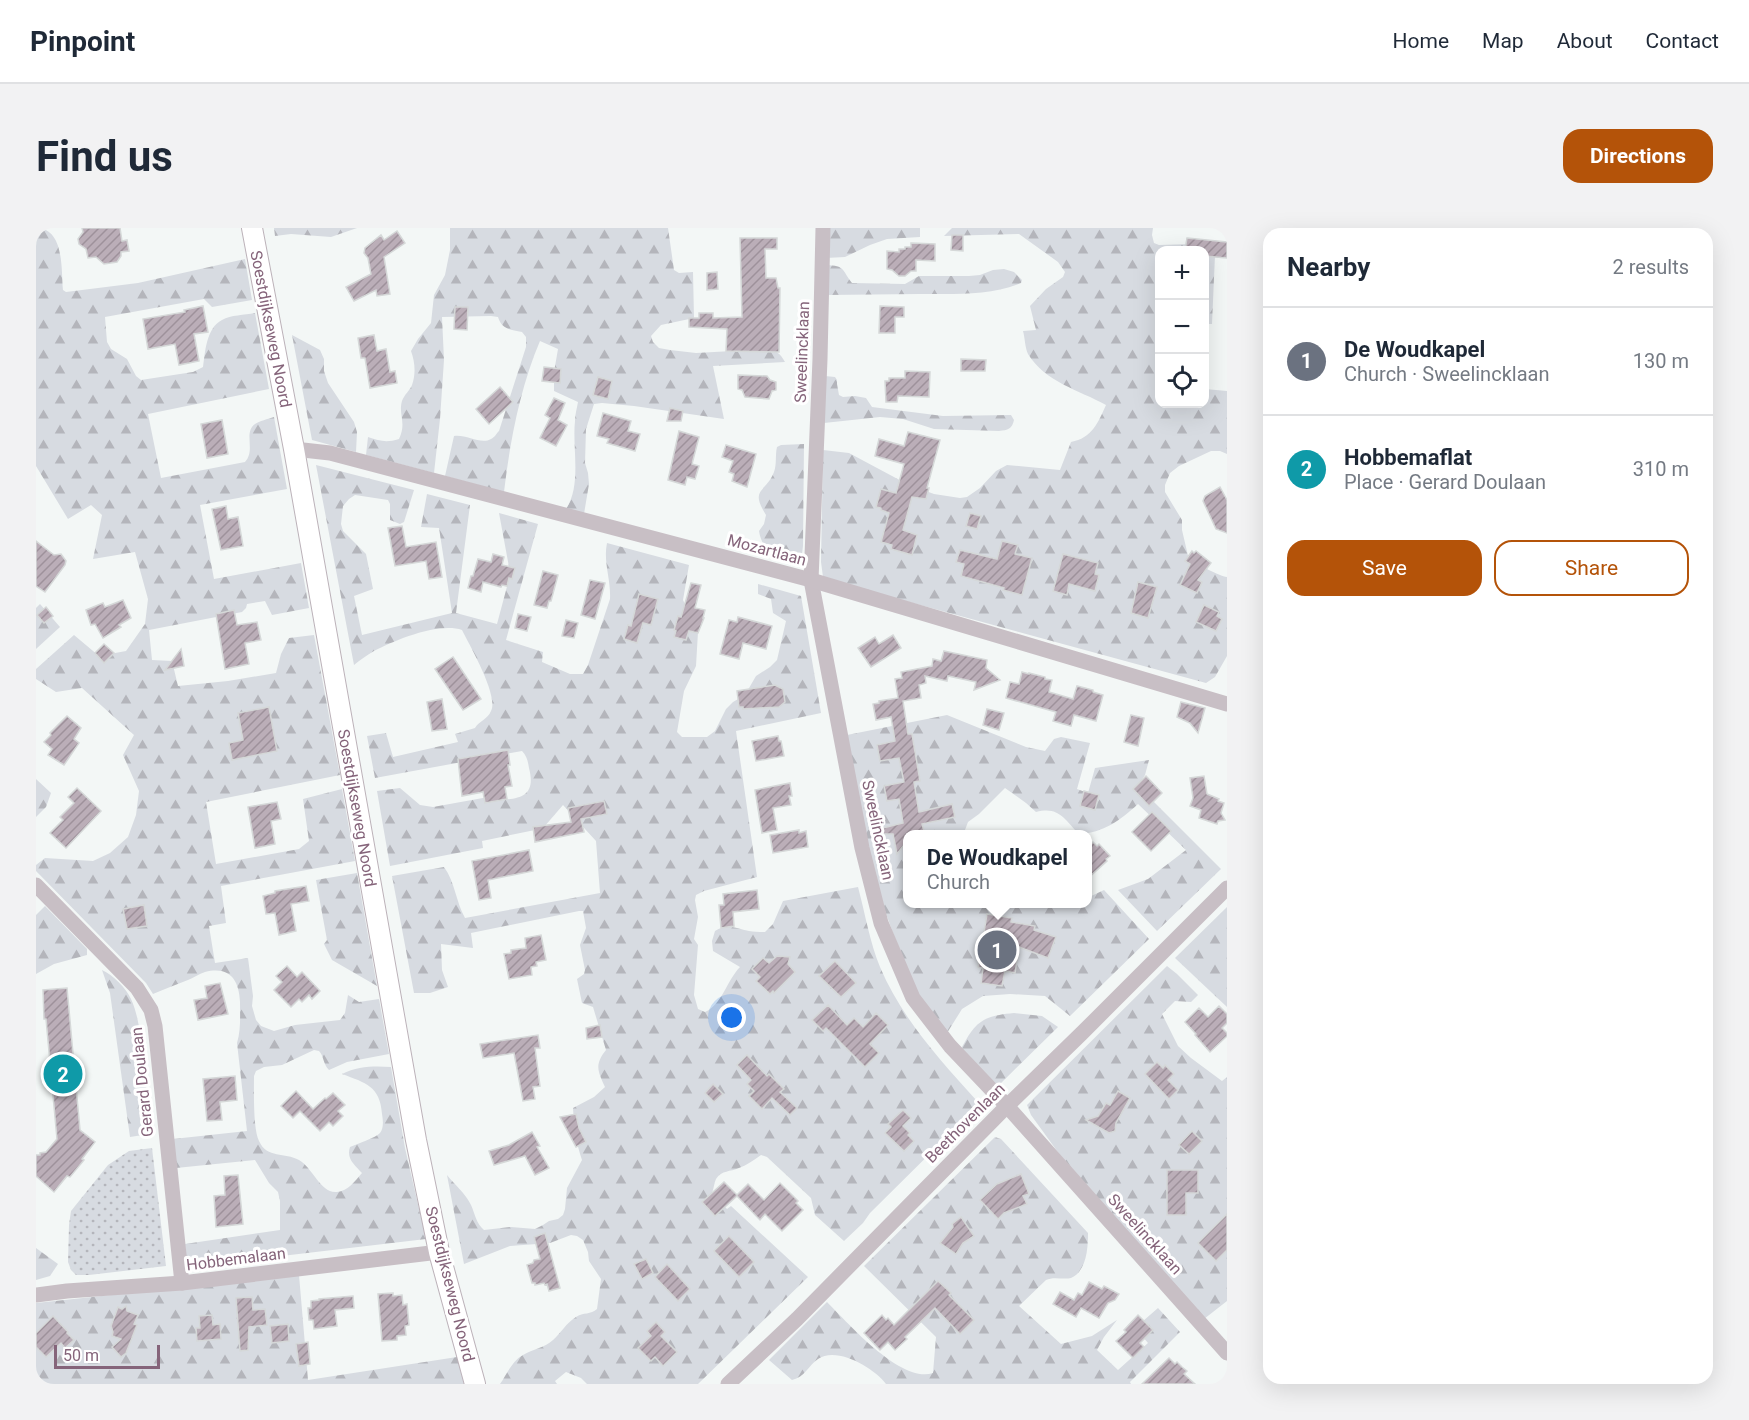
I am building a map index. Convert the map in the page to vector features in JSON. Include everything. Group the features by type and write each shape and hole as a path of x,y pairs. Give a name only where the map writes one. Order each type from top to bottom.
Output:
{"main road":[{"name":"Soestdijkseweg Noord","path":"252,228 294,449 416,1140 439,1252 476,1384"}],"street":[{"name":"Sweelincklaan","path":"823,228 811,580 862,848 881,922 913,999 950,1046 1007,1106 1227,1353"},
{"name":"Mozartlaan","path":"294,449 330,453 811,580 1227,704"},
{"name":"Gerard Doulaan","path":"36,885 137,988 151,1010 155,1026 182,1283"},
{"name":"Beethovenlaan","path":"728,1384 797,1319 1227,888"},
{"name":"Hobbemalaan","path":"36,1295 182,1283 439,1252"}],"green space":[{"path":"36,228 52,235 57,243 60,252 63,290 66,292 138,283 245,259 252,300 212,307 204,299 105,317 107,342 111,349 127,359 136,376 141,380 193,372 203,367 207,341 217,324 229,317 255,313 269,389 148,414 161,478 245,462 250,452 249,437 252,428 257,423 274,417 287,489 200,505 214,579 301,563 309,608 272,615 265,601 247,604 242,612 149,630 152,660 172,661 178,686 228,681 276,673 281,654 289,638 314,635 340,775 206,802 216,864 299,849 309,841 303,799 342,789 355,861 221,886 226,923 209,926 215,963 248,958 253,996 252,1006 256,1020 261,1026 274,1031 295,1025 340,1020 345,1013 348,995 359,1002 379,999 389,1054 347,1062 329,1070 321,1053 314,1050 282,1065 264,1067 256,1071 254,1100 257,1135 262,1147 271,1153 294,1158 304,1163 326,1189 337,1192 345,1190 362,1173 350,1158 350,1147 378,1135 383,1121 381,1105 375,1091 365,1083 342,1074 366,1067 391,1067 405,1148 426,1239 187,1267 185,1244 280,1230 280,1201 278,1192 269,1183 255,1160 176,1168 173,1139 247,1131 237,1043 240,1028 240,1002 235,981 226,973 213,971 153,994 146,983 36,871 36,865 45,858 93,861 110,853 128,837 136,815 139,791 123,755 134,735 82,688 56,692 36,679 36,669 74,635 99,656 126,651 145,624 148,599 135,552 93,559 102,515 91,505 68,519 36,466"},
{"path":"274,228 357,228 331,237 291,234 275,236"},
{"path":"450,228 668,228 674,270 679,273 693,272 694,318 661,325 651,336 653,342 659,348 696,353 767,349 778,353 785,362 713,366 724,419 634,406 594,404 586,429 585,463 589,484 584,514 566,509 574,489 574,432 578,402 554,391 554,372 558,349 540,341 517,415 504,492 445,476 454,436 487,441 499,431 526,347 526,337 522,332 504,327 498,317 442,317 444,360 434,473 366,455 368,437 390,441 399,439 402,401 414,377 411,351 431,323 434,295 445,275 450,250"},
{"path":"827,228 920,228 920,237 887,239 845,257 826,258"},
{"path":"952,228 1153,228 1154,243 1159,245 1227,243 1215,255 1212,324 1209,324 1209,246 1155,246 1155,408 1209,408 1209,389 1227,391 1227,454 1211,451 1179,466 1170,473 1165,485 1165,492 1182,520 1189,560 1227,577 1227,656 1215,677 1206,683 823,577 821,562 823,450 849,453 907,484 934,494 967,497 980,488 996,471 1007,465 1060,470 1071,442 1089,433 1097,424 1106,405 1044,372 1027,352 1023,331 1036,330 1030,306 1046,289 1063,277 1065,272 1058,262 1019,234 944,236"},
{"path":"826,265 840,267 852,283 905,284 919,276 969,276 1004,269 1014,272 1022,280 1021,283 1009,287 971,293 826,295"},
{"path":"292,335 320,350 328,383 354,422 357,432 356,452 312,440"},
{"path":"825,376 835,377 839,395 866,398 872,407 943,416 1011,415 1014,420 1009,428 999,431 934,429 903,419 880,417 824,423"},
{"path":"804,444 803,546 801,562 794,562 768,556 759,531 766,515 759,495 774,472 777,447"},
{"path":"316,465 414,490 404,522 400,524 390,520 388,500 355,495 343,506 341,524 343,531 366,554 373,589 354,596 362,635 452,613 439,528 421,527 427,494 470,505 456,613 497,624 509,579 499,513 538,524 506,640 543,652 542,662 570,674 583,674 588,665 610,599 607,543 689,565 683,600 698,632 696,666 684,691 677,732 682,737 707,737 715,731 726,709 745,695 756,676 777,660 786,621 773,613 771,599 758,594 758,584 801,596 821,713 736,731 757,877 696,895 698,917 694,939 698,945 694,995 698,1009 705,1012 716,1004 740,967 713,951 712,941 715,931 728,927 765,932 773,924 783,901 858,887 873,948 889,986 923,1038 977,1101 977,1107 844,1241 815,1215 811,1198 767,1157 761,1155 745,1165 718,1176 712,1193 727,1209 731,1206 808,1277 698,1384 587,1384 581,1378 566,1372 555,1381 557,1384 500,1384 519,1358 550,1343 576,1317 597,1309 601,1279 589,1261 583,1240 571,1235 550,1243 510,1246 464,1264 447,1175 469,1201 477,1221 484,1230 511,1227 535,1229 563,1215 567,1188 582,1160 573,1108 594,1097 605,1087 598,1068 606,1050 593,1007 582,1003 577,979 584,974 585,970 580,945 586,928 583,911 471,933 473,948 441,944 442,970 448,987 430,993 414,993 392,876 444,867 451,879 465,918 600,893 596,841 563,805 544,827 482,841 483,848 390,866 377,791 400,788 420,805 433,807 494,796 498,800 514,798 520,797 529,790 531,777 529,766 522,751 375,778 367,736 386,733 393,757 458,742 455,734 475,728 490,714 491,694 462,630 442,628 417,633 374,651 354,665"},
{"path":"40,604 60,627 36,649 36,608"},
{"path":"947,715 1026,747 1045,751 1054,739 1061,737 1090,743 1077,789 1088,793 1095,768 1149,760 1145,775 1138,786 1221,869 1157,931 1118,890 1148,879 1186,850 1138,804 1111,825 1092,832 1092,830 1075,830 1056,812 1036,812 1005,788 968,822 965,830 903,830 903,908 1092,908 1092,896 1104,890 1149,939 1070,1016 1045,996 1010,994 983,996 962,1009 947,1033 921,1001 876,886 847,735"},
{"path":"36,779 51,793 46,807 36,817"},
{"path":"357,873 377,986 332,960 324,944 327,940 316,880"},
{"path":"45,906 87,949 87,955 54,964 36,974 36,915"},
{"path":"1227,907 1227,1007 1175,958"},
{"path":"1167,966 1198,995 1191,1002 1175,1001 1162,1014 1178,1046 1222,1081 1227,1077 1227,1301 1204,1319 1060,1155 1031,1115 1027,1105"},
{"path":"102,970 115,978 126,991 136,1014 144,1064 149,1134 130,1137 110,993"},
{"path":"1014,1013 1042,1016 1058,1027 996,1088 961,1049 971,1032 981,1022 994,1016"},
{"path":"995,1137 1001,1139 1088,1233 1086,1258 1076,1275 1065,1279 1046,1280 1019,1306 1061,1344 1092,1336 1117,1320 1097,1350 1118,1370 1148,1343 1135,1328 1158,1308 1180,1332 1130,1382 1131,1384 886,1384 864,1366 835,1355 818,1359 800,1376 792,1380 769,1360 827,1302 861,1337 891,1361 906,1370 920,1374 933,1373 936,1337 864,1266"},
{"path":"152,1148 166,1266 76,1275 68,1262 71,1211 108,1165 129,1151"},
{"path":"36,1248 58,1264 50,1276 36,1280"},
{"path":"299,1275 308,1380 457,1357 464,1384 36,1384 36,1303"}],"building":[{"path":"82,228 120,228 122,241 127,240 129,251 121,252 117,262 104,264 96,257 88,258 86,249 79,244 78,239 83,232"},
{"path":"397,231 405,243 384,257 390,294 377,296 376,290 354,301 346,287 371,274 368,258 364,253 365,248 381,235 384,240"},
{"path":"952,235 963,235 963,251 951,250"},
{"path":"740,238 777,238 777,249 765,249 766,278 776,278 778,288 780,288 779,352 726,351 727,329 689,327 689,318 699,318 699,313 713,313 713,318 742,317"},
{"path":"1187,238 1227,242 1227,258 1209,256 1209,246 1186,246"},
{"path":"911,243 935,244 935,261 916,260 916,271 911,271 905,276 899,276 887,269 887,251 899,252 899,249 911,247"},
{"path":"717,272 718,289 707,290 707,273"},
{"path":"203,306 208,332 194,334 199,361 179,365 175,344 148,349 143,319 185,312 184,310"},
{"path":"880,306 904,307 904,317 895,317 895,333 879,333"},
{"path":"455,307 468,307 467,330 454,329"},
{"path":"374,335 377,351 386,349 390,372 395,371 397,383 370,388 365,358 361,358 358,338"},
{"path":"961,359 986,360 985,371 961,371"},
{"path":"544,367 561,369 560,383 542,381"},
{"path":"905,371 930,372 929,397 898,396 897,402 886,402 885,381 889,381 889,378 905,378"},
{"path":"738,375 767,376 776,382 776,390 772,391 769,399 745,397 742,390 738,389"},
{"path":"598,377 612,381 608,399 593,395"},
{"path":"500,387 513,402 489,424 476,409"},
{"path":"554,398 565,403 558,420 567,425 556,446 540,438 550,418 545,415"},
{"path":"670,408 683,411 681,421 667,421"},
{"path":"603,413 631,421 628,431 640,434 635,451 607,443 609,439 597,436"},
{"path":"222,420 228,454 207,458 201,424"},
{"path":"679,431 699,437 692,464 699,466 695,479 687,477 685,485 668,480"},
{"path":"908,432 940,440 926,499 912,497 903,530 917,535 912,555 891,549 892,545 881,542 889,513 876,507 881,489 896,493 904,464 875,456 879,439 904,446"},
{"path":"726,445 756,454 747,487 732,481 734,474 729,472 733,461 722,457"},
{"path":"1220,487 1227,500 1227,533 1216,529 1203,501 1205,496"},
{"path":"226,506 228,519 238,517 243,546 221,550 212,509"},
{"path":"970,513 981,516 977,529 966,526"},
{"path":"402,526 406,547 436,542 442,577 429,579 426,561 395,566 388,528"},
{"path":"36,541 54,555 61,554 66,561 45,592 36,586"},
{"path":"1002,541 1018,545 1015,554 1032,558 1022,595 961,576 964,564 956,562 960,550 997,559"},
{"path":"1192,551 1194,553 1196,551 1211,563 1198,580 1202,582 1197,593 1180,585 1190,564 1185,561"},
{"path":"493,554 504,557 502,565 515,568 507,586 502,585 501,587 483,582 481,592 468,588 478,559 491,562"},
{"path":"1063,554 1098,563 1095,574 1099,575 1095,591 1069,584 1067,595 1053,591"},
{"path":"543,571 558,575 547,608 534,605"},
{"path":"590,580 605,583 595,619 581,615"},
{"path":"1138,582 1157,587 1148,618 1131,613"},
{"path":"691,583 701,585 695,608 705,610 698,633 689,631 686,640 674,637 676,631 674,630 678,616 681,617"},
{"path":"639,594 658,599 651,625 643,623 637,643 624,639 628,625 631,626"},
{"path":"123,600 131,618 103,638 95,624 91,625 86,610 103,603 105,607"},
{"path":"1204,605 1219,612 1217,616 1222,619 1216,631 1196,622"},
{"path":"46,607 53,616 44,623 37,615"},
{"path":"234,610 237,625 257,622 261,640 245,643 249,664 225,669 216,614"},
{"path":"518,614 531,617 527,631 515,628"},
{"path":"738,617 772,626 766,649 743,643 739,659 720,654 729,620 737,622"},
{"path":"566,620 578,623 574,638 562,636"},
{"path":"893,635 901,648 871,667 858,648 875,637 879,644"},
{"path":"104,644 114,653 104,663 95,653"},
{"path":"181,649 184,666 165,670"},
{"path":"944,651 987,660 986,668 1000,680 974,690 976,682 948,676 947,681 925,676 926,683 919,685 921,698 903,701 908,734 912,734 920,781 914,782 919,812 952,804 955,817 922,824 924,830 903,830 903,846 897,854 893,834 876,834 875,830 903,823 899,799 887,801 884,786 904,782 899,758 880,761 877,745 895,741 891,717 876,720 873,704 898,698 895,679 902,678 901,672 932,666 933,659 941,661"},
{"path":"453,657 481,699 463,710 435,669"},
{"path":"1022,672 1052,680 1049,692 1073,699 1077,686 1103,695 1096,721 1074,715 1071,726 1053,721 1056,712 1006,698 1010,682 1019,684"},
{"path":"775,685 783,689 785,702 779,707 743,709 739,707 737,691"},
{"path":"442,699 447,729 432,731 427,702"},
{"path":"1181,702 1205,708 1198,733 1190,723 1177,717"},
{"path":"269,707 277,751 232,760 229,743 243,740 238,713"},
{"path":"987,709 1004,713 999,730 983,725"},
{"path":"1131,715 1144,718 1138,746 1124,742"},
{"path":"67,716 81,728 74,739 79,743 64,765 48,755 52,749 44,742"},
{"path":"778,736 784,756 756,761 752,741"},
{"path":"508,750 512,786 505,787 507,799 485,803 483,792 462,796 458,759"},
{"path":"1146,776 1162,793 1149,806 1133,789"},
{"path":"1204,776 1207,794 1224,803 1221,813 1225,820 1218,821 1217,824 1199,818 1201,810 1190,806 1193,798 1190,778"},
{"path":"790,783 791,805 773,808 777,830 762,833 755,790"},
{"path":"77,788 101,811 66,848 50,833 63,820 60,817 74,803 68,797"},
{"path":"1084,791 1099,795 1095,810 1080,806"},
{"path":"604,801 607,814 581,819 584,832 535,842 533,827 571,822 568,808"},
{"path":"277,802 281,819 271,821 275,844 255,848 248,807"},
{"path":"1152,812 1171,831 1151,851 1132,832"},
{"path":"799,830 799,833 806,831 808,847 773,853 770,835"},
{"path":"1092,843 1097,846 1099,844 1110,856 1092,874"},
{"path":"529,850 533,871 488,880 491,898 479,900 472,861"},
{"path":"306,886 309,901 291,904 296,931 279,935 275,913 266,914 263,896 275,893 275,891"},
{"path":"757,890 759,909 733,912 734,926 721,928 719,905 724,905 723,894"},
{"path":"144,905 147,926 127,929 123,909"},
{"path":"987,914 1012,918 1011,922 1035,926 1034,930 1056,937 1048,958 1019,947 1015,973 1005,971 1002,986 981,983 983,968 978,967"},
{"path":"541,935 546,960 536,962 537,966 531,967 532,975 509,979 504,954 511,953 511,950 526,948 525,938"},
{"path":"777,956 790,957 788,964 795,972 774,993 773,991 770,994 756,981 760,977 752,969 763,958 769,963"},
{"path":"835,961 856,983 841,997 819,976"},
{"path":"287,966 297,977 302,972 320,991 312,999 309,995 302,1002 299,999 291,1007 274,990 282,982 276,976"},
{"path":"220,983 228,1014 198,1020 194,1000 207,998 205,986"},
{"path":"67,988 80,1130 95,1142 82,1159 84,1160 54,1192 36,1176 36,1155 46,1152 57,1139 43,990"},
{"path":"828,1005 847,1025 854,1018 863,1027 876,1013 888,1025 870,1044 879,1053 865,1067 826,1028 823,1031 812,1020"},
{"path":"1219,1006 1227,1014 1227,1023 1222,1028 1227,1036 1210,1052 1185,1022 1199,1008 1208,1017"},
{"path":"600,1025 602,1037 587,1039 586,1028"},
{"path":"538,1035 540,1048 535,1048 540,1086 533,1087 535,1099 523,1101 514,1053 483,1058 480,1044"},
{"path":"747,1055 767,1076 769,1074 784,1089 780,1092 797,1108 790,1115 772,1098 762,1109 749,1096 754,1091 747,1084 751,1080 737,1065"},
{"path":"1157,1062 1163,1068 1165,1065 1174,1074 1168,1080 1178,1090 1169,1099 1145,1074"},
{"path":"235,1076 237,1100 220,1102 222,1120 207,1121 203,1079"},
{"path":"713,1084 723,1094 714,1102 705,1093"},
{"path":"296,1091 313,1109 333,1093 345,1105 338,1111 343,1116 333,1126 329,1122 320,1131 300,1111 293,1118 281,1106"},
{"path":"1118,1091 1130,1098 1116,1123 1115,1131 1109,1133 1086,1120 1098,1116 1106,1103 1110,1105"},
{"path":"903,1110 911,1118 903,1126 914,1141 904,1151 885,1133 891,1127 888,1124"},
{"path":"576,1114 579,1128 586,1142 576,1147 560,1117"},
{"path":"1192,1131 1202,1141 1189,1154 1179,1145"},
{"path":"532,1132 540,1146 537,1147 549,1168 535,1175 525,1156 494,1165 489,1151 509,1145"},
{"path":"1167,1170 1198,1170 1198,1193 1186,1193 1186,1215 1167,1215"},
{"path":"1021,1174 1029,1194 1023,1196 1027,1204 1004,1213 998,1219 980,1200 997,1184"},
{"path":"238,1175 243,1224 216,1227 214,1196 225,1195 224,1176"},
{"path":"724,1182 737,1195 748,1184 764,1200 780,1183 798,1201 796,1203 803,1210 782,1231 765,1214 760,1220 737,1196 715,1216 702,1202"},
{"path":"1227,1214 1227,1250 1216,1261 1198,1243"},
{"path":"961,1217 974,1236 963,1243 956,1254 940,1243 953,1227 952,1224"},
{"path":"545,1233 560,1288 549,1291 547,1284 532,1283 527,1265 540,1259 534,1237"},
{"path":"729,1236 754,1262 739,1277 714,1251"},
{"path":"646,1259 653,1273 642,1279 634,1264"},
{"path":"667,1264 690,1289 678,1301 655,1277"},
{"path":"938,1281 974,1320 960,1334 935,1308 895,1350 888,1342 880,1350 864,1333 882,1315 894,1325"},
{"path":"1089,1282 1102,1289 1104,1286 1119,1294 1115,1300 1108,1303 1099,1318 1081,1308 1076,1317 1053,1304 1060,1292 1074,1300 1078,1293 1082,1295"},
{"path":"393,1293 393,1296 402,1295 403,1305 407,1304 409,1325 405,1326 406,1335 397,1336 397,1340 382,1341 378,1294"},
{"path":"353,1296 354,1308 335,1310 337,1326 314,1329 313,1320 309,1320 308,1308 311,1308 311,1301"},
{"path":"252,1297 253,1310 265,1309 267,1325 249,1327 248,1350 240,1351 236,1298"},
{"path":"126,1306 127,1311 138,1315 134,1324 137,1325 126,1353 121,1357 112,1347 121,1339 112,1336 111,1326 118,1307 122,1309"},
{"path":"212,1315 213,1325 220,1324 221,1339 197,1341 196,1328 200,1328 199,1316"},
{"path":"1138,1315 1153,1330 1140,1343 1144,1347 1133,1358 1116,1341 1126,1332 1124,1330"},
{"path":"53,1316 74,1340 65,1348 61,1343 46,1357 36,1347 36,1333"},
{"path":"656,1322 665,1332 661,1336 677,1352 663,1366 655,1357 651,1361 638,1348 651,1336 647,1331"},
{"path":"288,1324 289,1341 272,1343 270,1326"},
{"path":"308,1342 310,1364 299,1366 296,1344"},
{"path":"1169,1358 1187,1371 1184,1374 1195,1384 1142,1384"}],"place":[{"name":"De Woudkapel","path":"997,950"},
{"name":"Hobbemaflat","path":"63,1074"}]}
